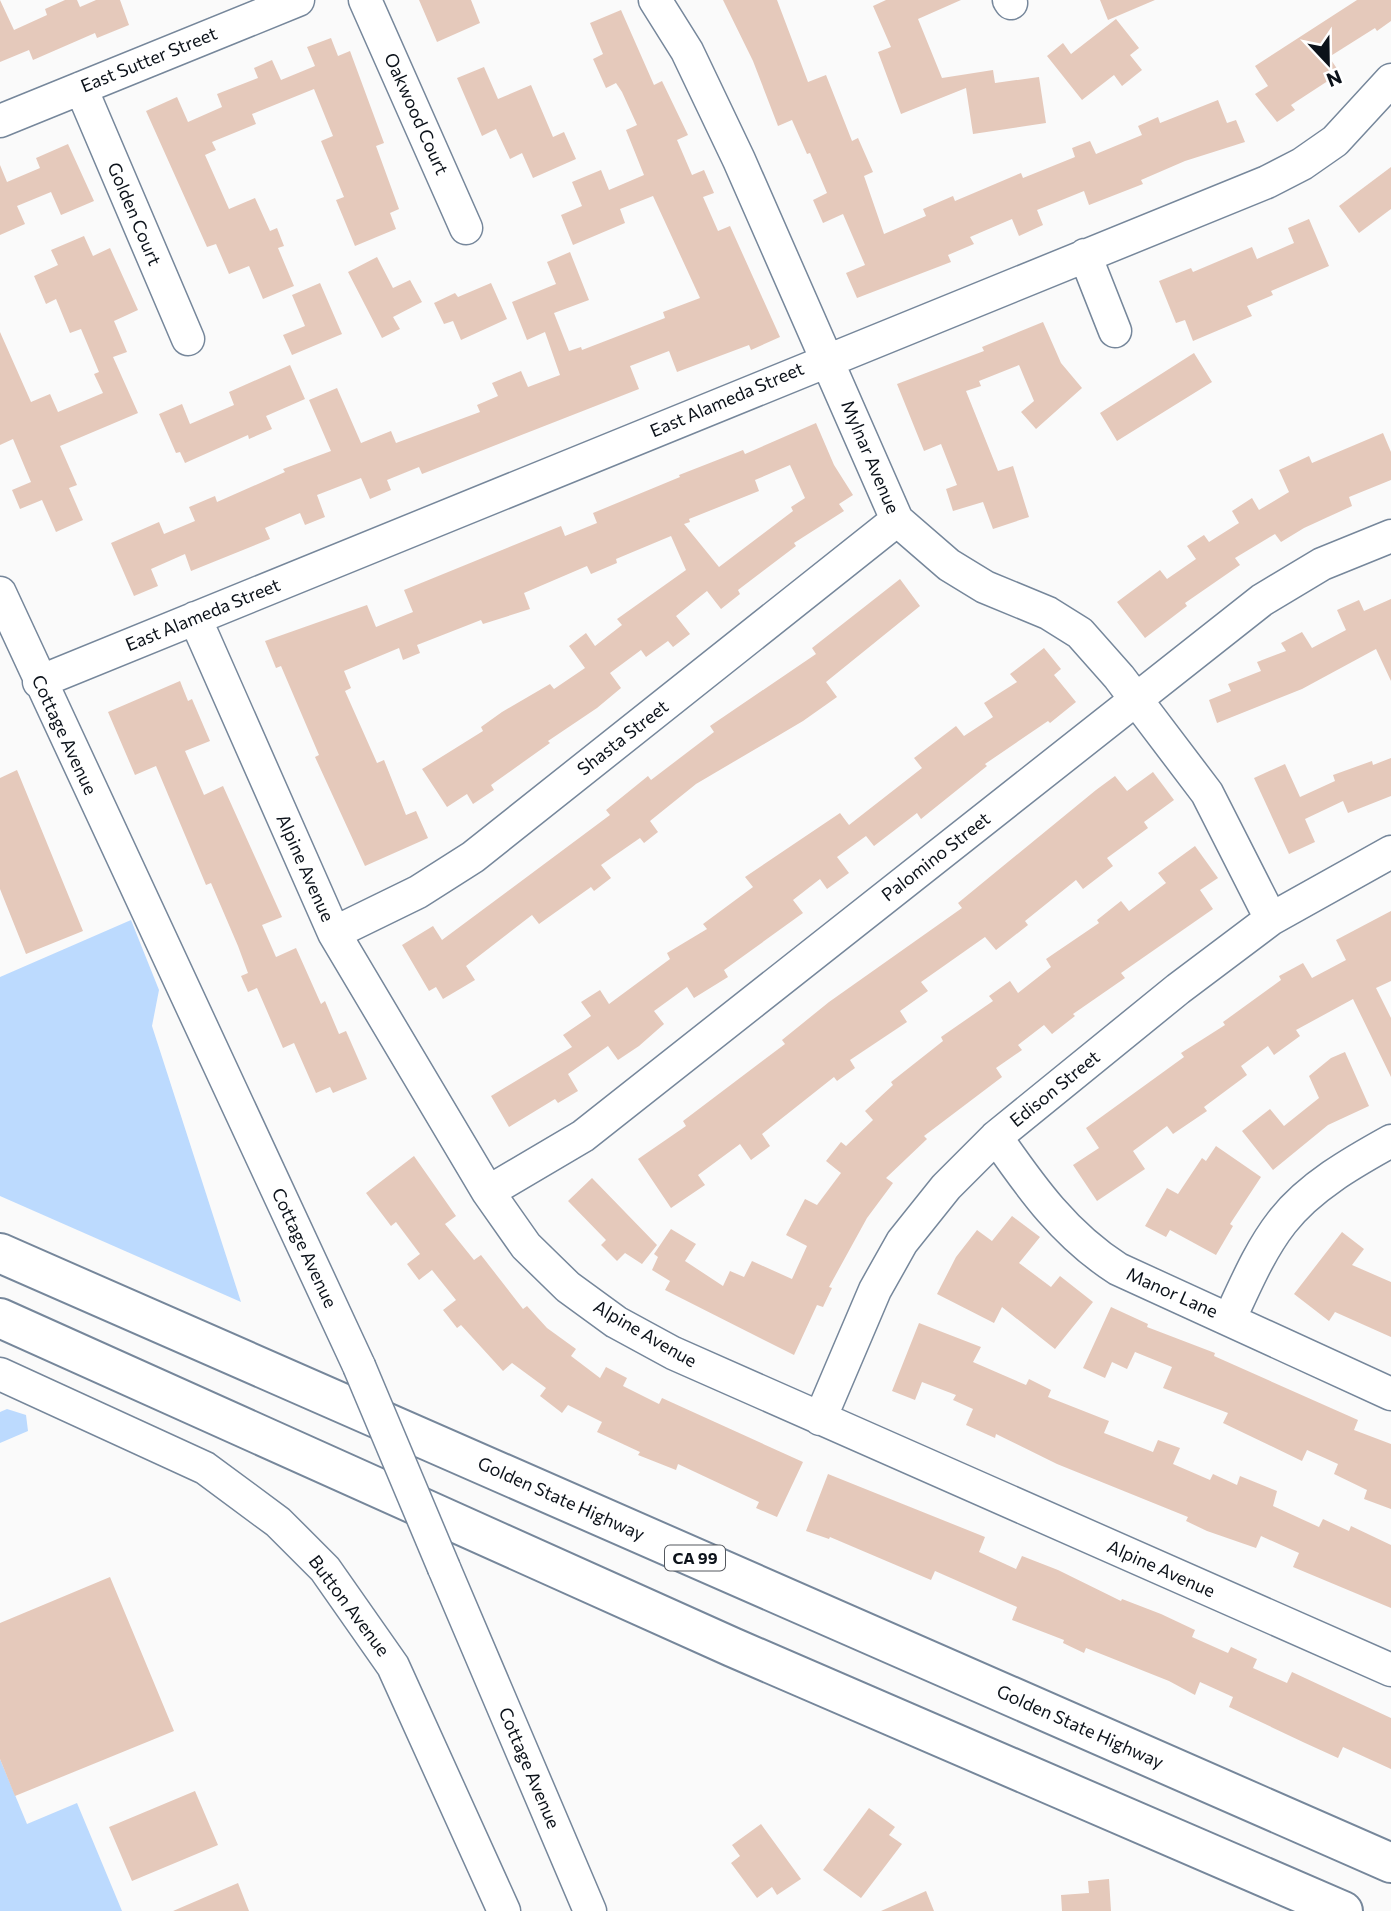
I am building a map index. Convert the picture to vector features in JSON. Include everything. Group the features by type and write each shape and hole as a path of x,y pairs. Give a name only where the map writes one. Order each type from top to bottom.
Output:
{"highway":[{"name":"Golden State Highway","path":"0,1253 1391,1863"},
{"path":"0,1318 745,1652 1343,1911"}],"street":[{"name":"East Sutter Street","path":"0,121 298,0"},
{"name":"Oakwood Court","path":"365,0 466,228"},
{"name":"Mylnar Avenue","path":"655,0 687,51 827,358 897,520 949,565 985,586 1048,613 1080,633 1136,699 1207,793 1271,919"},
{"name":"East Alameda Street","path":"38,682 827,358 1267,182 1302,164 1335,141 1391,80"},
{"name":"Golden Court","path":"80,88 188,339"},
{"path":"1085,255 1115,331"},
{"name":"Shasta Street","path":"334,933 418,892 473,857 897,520"},
{"name":"Palomino Street","path":"488,1192 583,1136 1262,600 1322,564 1391,536"},
{"name":"Cottage Avenue","path":"0,593 38,682 359,1366 590,1911"},
{"name":"Alpine Avenue","path":"195,618 334,933 488,1192 526,1246 568,1287 616,1322 673,1353 1391,1671"},
{"name":"Edison Street","path":"820,1419 875,1290 902,1242 946,1187 996,1137 1178,989 1271,919 1391,852"},
{"name":"Manor Lane","path":"996,1137 1036,1195 1089,1251 1118,1269 1391,1394"},
{"path":"1230,1318 1281,1222 1305,1198 1358,1159 1391,1141"},
{"name":"Button Avenue","path":"0,1374 205,1468 278,1522 325,1569 393,1666 504,1911"}],"shaded area":[{"path":"131,920 159,990 152,1026 241,1302 0,1196 0,977"},
{"path":"7,1409 26,1415 28,1431 0,1443 0,1412"},
{"path":"0,1759 27,1824 77,1803 122,1911 0,1911"}],"building":[{"path":"0,0 14,30 47,15 45,9 65,0 77,0 80,7 96,0 120,0 129,25 97,38 95,33 33,60 29,50 0,62"},
{"path":"419,0 471,0 480,23 437,42"},
{"path":"723,0 777,0 808,82 826,75 852,141 858,138 873,172 864,176 884,234 926,216 923,209 953,196 955,201 1021,173 1023,178 1075,157 1072,148 1090,141 1096,154 1142,135 1138,126 1158,117 1160,123 1218,100 1227,123 1236,120 1245,142 1185,161 1141,180 1143,184 1089,205 1084,191 1037,210 1043,225 1019,236 1012,219 970,237 974,244 948,255 951,262 857,298 846,273 865,265 843,214 823,223 813,200 827,193 810,153 807,154 792,120 778,126 753,61"},
{"path":"886,0 961,0 918,19 942,78 993,70 995,83 1039,77 1046,123 973,134 966,88 901,114 878,52 891,47 873,6"},
{"path":"1100,0 1155,0 1108,20"},
{"path":"1357,0 1391,0 1391,21 1329,57 1340,73 1291,105 1295,110 1277,122 1255,94 1268,86 1255,66"},
{"path":"621,10 654,85 662,81 688,135 677,140 692,175 704,170 714,193 703,197 718,231 730,226 780,337 751,350 749,345 677,372 669,351 630,366 639,389 422,474 419,467 387,480 391,490 370,499 361,478 317,495 325,517 305,525 300,513 265,528 270,539 191,571 185,554 151,569 158,586 134,596 111,543 159,522 164,534 195,521 189,507 215,496 217,502 285,472 283,469 331,451 309,400 337,388 361,443 391,431 396,443 480,412 477,405 498,396 492,383 521,371 528,387 560,375 545,332 527,340 512,302 556,284 547,262 570,252 589,300 554,313 569,351 581,347 582,350 665,318 663,312 700,298 653,196 620,209 625,223 573,245 561,215 582,206 572,182 601,170 609,190 644,175 626,130 637,125 616,83 606,88 593,59 603,54 590,23"},
{"path":"1116,19 1139,48 1130,55 1142,70 1122,86 1114,75 1082,100 1047,56 1063,43 1071,54"},
{"path":"331,38 338,56 350,51 384,143 376,146 399,209 390,213 396,229 355,246 336,200 344,197 321,141 333,136 314,89 252,114 256,124 212,142 216,150 205,155 229,209 255,198 270,231 277,228 284,246 278,248 294,286 263,299 249,266 229,274 216,244 207,247 146,111 177,97 188,122 222,107 217,94 258,78 254,68 272,60 281,80 315,66 307,47"},
{"path":"484,67 498,99 531,85 553,137 564,132 576,159 533,178 522,153 510,159 496,129 482,136 457,78"},
{"path":"68,144 94,201 61,215 51,192 17,206 25,224 0,235 0,165 7,182 40,168 36,158"},
{"path":"1391,167 1391,209 1359,233 1339,206"},
{"path":"1309,219 1329,266 1271,291 1273,295 1247,306 1252,316 1193,341 1185,320 1176,323 1159,281 1191,268 1193,272 1252,247 1257,259 1294,243 1288,228"},
{"path":"84,236 93,256 110,248 138,310 114,321 127,352 113,357 138,413 60,446 77,485 69,488 83,520 56,532 42,500 20,509 12,490 31,482 13,439 0,445 0,332 31,402 50,394 58,412 103,393 94,374 99,372 81,329 70,333 56,299 46,304 34,276 58,265 51,250"},
{"path":"377,257 393,288 410,280 422,302 393,317 400,329 382,338 348,272"},
{"path":"320,283 342,334 292,355 283,335 305,326 292,295"},
{"path":"491,283 507,319 461,340 453,321 444,324 434,303 455,293 458,297"},
{"path":"1043,322 1061,363 1082,388 1036,429 1021,412 1034,401 1019,365 979,381 981,386 966,391 998,471 1013,466 1029,517 993,529 983,502 953,511 946,489 957,485 941,444 924,451 897,384 984,351 982,347"},
{"path":"1194,353 1212,382 1117,441 1100,413"},
{"path":"290,365 305,399 266,416 272,429 249,439 248,435 185,463 180,452 176,453 159,414 182,404 190,424 234,405 229,392"},
{"path":"816,423 834,465 853,495 839,504 844,511 794,543 796,546 738,590 740,594 721,609 707,591 676,616 690,634 673,647 668,641 646,657 641,650 610,673 621,688 491,785 494,790 473,804 467,794 447,807 422,769 483,731 481,727 502,712 550,684 554,689 585,668 569,646 586,633 595,646 622,625 617,619 686,570 671,536 616,559 617,563 591,574 587,566 524,593 530,609 483,624 481,620 417,645 420,653 403,660 399,648 344,671 351,688 345,691 377,763 384,760 406,815 416,811 428,838 365,866 315,757 319,755 281,666 276,668 265,641 367,605 376,627 413,612 404,590 561,526 565,536 597,523 593,513 743,450 745,454","holes":["790,465 805,498 791,507 793,511 719,567 684,524 690,522 689,519 759,491 755,480"]},
{"path":"1383,433 1391,452 1391,480 1349,497 1352,506 1281,542 1275,534 1235,558 1240,565 1185,603 1187,606 1145,638 1117,602 1160,570 1167,579 1196,559 1187,546 1204,535 1209,542 1239,523 1232,511 1252,498 1259,510 1289,492 1279,470 1309,456 1312,463"},
{"path":"900,579 920,606 826,682 837,697 803,721 696,784 650,821 658,832 644,843 640,838 601,865 611,878 594,891 591,887 539,924 532,915 466,966 475,980 443,999 436,987 429,991 402,945 433,926 442,940 610,815 606,810 648,776 651,780 714,732 710,726 816,654 812,648"},
{"path":"1391,599 1391,681 1376,649 1302,689 1217,723 1209,700 1231,691 1228,684 1261,671 1257,662 1286,651 1281,643 1302,632 1312,648 1346,630 1337,610 1359,600 1364,611"},
{"path":"1044,648 1061,669 1054,675 1076,702 1050,723 1048,721 985,764 987,766 921,819 917,813 874,846 866,836 837,857 849,873 827,889 820,879 793,900 803,913 724,970 728,977 694,998 687,987 654,1011 664,1024 639,1046 618,1060 608,1046 568,1074 578,1091 558,1103 555,1099 509,1127 491,1096 572,1047 563,1035 591,1016 581,1002 600,990 609,1004 670,959 667,953 707,929 703,924 753,887 745,877 840,813 849,825 922,768 914,758 956,726 964,736 993,717 984,703 1017,682 1010,674"},
{"path":"180,681 188,701 192,699 210,741 185,751 204,795 223,786 282,917 262,925 276,957 296,948 321,1004 325,1001 339,1034 346,1031 367,1079 333,1093 330,1087 316,1093 294,1043 283,1048 257,988 248,992 241,976 248,973 238,946 211,883 206,885 156,766 135,775 108,712"},
{"path":"1391,758 1391,796 1348,813 1343,801 1305,819 1315,842 1289,854 1254,778 1285,764 1300,797 1335,781 1333,775 1372,761 1373,765"},
{"path":"17,770 83,931 26,954 0,889 0,778"},
{"path":"1153,772 1174,800 1144,822 1148,828 1107,858 1113,866 1083,889 1076,880 1025,921 1028,925 996,950 985,937 921,982 928,991 900,1011 907,1022 850,1060 855,1068 837,1081 834,1077 762,1134 770,1146 751,1160 740,1144 698,1175 705,1185 671,1208 638,1159 686,1126 683,1121 785,1044 782,1040 829,1002 962,908 958,903 1096,790 1115,776 1127,791"},
{"path":"1195,846 1218,878 1200,890 1213,909 1121,973 1125,978 1073,1014 1075,1016 1052,1034 1044,1025 1018,1045 1022,1050 996,1068 1002,1077 924,1136 927,1139 886,1178 893,1183 867,1218 829,1287 832,1288 823,1307 817,1305 794,1355 665,1290 670,1281 652,1270 658,1257 654,1254 671,1229 696,1244 685,1261 723,1286 730,1271 744,1277 752,1261 792,1279 807,1246 786,1235 805,1199 817,1205 841,1173 826,1161 841,1142 846,1146 873,1120 865,1111 893,1085 891,1082 943,1041 941,1037 993,1001 989,996 1010,981 1018,993 1051,967 1046,959 1099,923 1097,920 1121,901 1129,911 1166,883 1158,873"},
{"path":"1391,911 1391,981 1376,988 1391,1018 1391,1077 1353,999 1296,1030 1300,1036 1274,1055 1268,1046 1241,1066 1247,1075 1204,1107 1207,1111 1173,1134 1167,1126 1133,1151 1145,1169 1097,1201 1073,1165 1099,1148 1086,1128 1184,1057 1181,1053 1225,1025 1223,1022 1281,980 1279,976 1303,963 1312,978 1346,960 1336,940"},
{"path":"1345,1052 1369,1106 1328,1125 1273,1170 1242,1131 1270,1109 1284,1126 1319,1098 1309,1076 1331,1058"},
{"path":"1216,1146 1261,1177 1230,1224 1233,1226 1216,1255 1170,1230 1166,1237 1145,1226 1167,1188 1178,1194 1202,1158 1206,1161"},
{"path":"414,1156 456,1216 445,1224 474,1260 481,1255 523,1309 527,1306 547,1328 576,1349 571,1356 600,1378 606,1367 627,1378 623,1386 659,1404 662,1398 803,1462 777,1517 756,1508 759,1502 678,1464 676,1470 638,1455 640,1452 597,1432 602,1422 568,1405 562,1413 540,1396 546,1388 512,1363 503,1371 461,1325 457,1328 443,1310 456,1300 432,1270 419,1280 407,1264 420,1254 396,1222 391,1226 366,1193"},
{"path":"592,1178 657,1245 642,1264 625,1253 617,1261 601,1245 606,1240 568,1201"},
{"path":"1012,1216 1040,1237 1019,1263 1051,1287 1060,1276 1093,1302 1055,1349 1002,1307 994,1323 937,1294 956,1257 977,1230 992,1241"},
{"path":"1342,1232 1364,1249 1352,1265 1391,1282 1391,1337 1335,1312 1329,1321 1294,1294"},
{"path":"1111,1307 1148,1324 1147,1327 1215,1353 1214,1356 1358,1420 1354,1430 1391,1444 1391,1509 1364,1499 1367,1490 1334,1474 1338,1464 1307,1450 1302,1461 1223,1423 1228,1413 1163,1388 1172,1367 1135,1352 1127,1369 1112,1362 1105,1378 1083,1368"},
{"path":"919,1323 981,1347 973,1362 1026,1385 1029,1379 1051,1390 1048,1397 1109,1421 1104,1433 1153,1452 1158,1440 1180,1448 1173,1464 1210,1480 1213,1474 1237,1485 1240,1476 1277,1491 1273,1506 1319,1527 1323,1519 1349,1531 1351,1526 1391,1545 1391,1608 1293,1567 1299,1553 1261,1536 1256,1548 1207,1531 1186,1521 1188,1517 1057,1464 996,1434 995,1438 966,1425 973,1409 953,1400 956,1395 922,1382 915,1400 892,1391"},
{"path":"828,1474 985,1537 979,1552 1016,1569 1022,1556 1058,1570 1121,1601 1122,1599 1161,1614 1195,1630 1192,1637 1228,1653 1231,1647 1257,1659 1253,1668 1287,1683 1292,1672 1391,1718 1391,1769 1343,1747 1338,1758 1305,1743 1229,1707 1233,1697 1200,1682 1195,1695 1169,1681 1086,1648 1084,1653 1063,1643 1064,1640 1012,1620 1017,1607 935,1571 931,1580 830,1537 829,1539 806,1531"},
{"path":"110,1577 174,1731 15,1796 0,1759 0,1623"},
{"path":"195,1791 218,1845 132,1881 109,1827"},
{"path":"869,1808 895,1827 889,1835 902,1844 861,1898 823,1870"},
{"path":"761,1824 801,1879 777,1895 772,1887 757,1898 731,1863 740,1856 732,1845"},
{"path":"1109,1879 1111,1911 1062,1911 1061,1895 1089,1893 1088,1881"},
{"path":"238,1883 249,1911 173,1911"},
{"path":"926,1891 934,1911 881,1911"}]}
